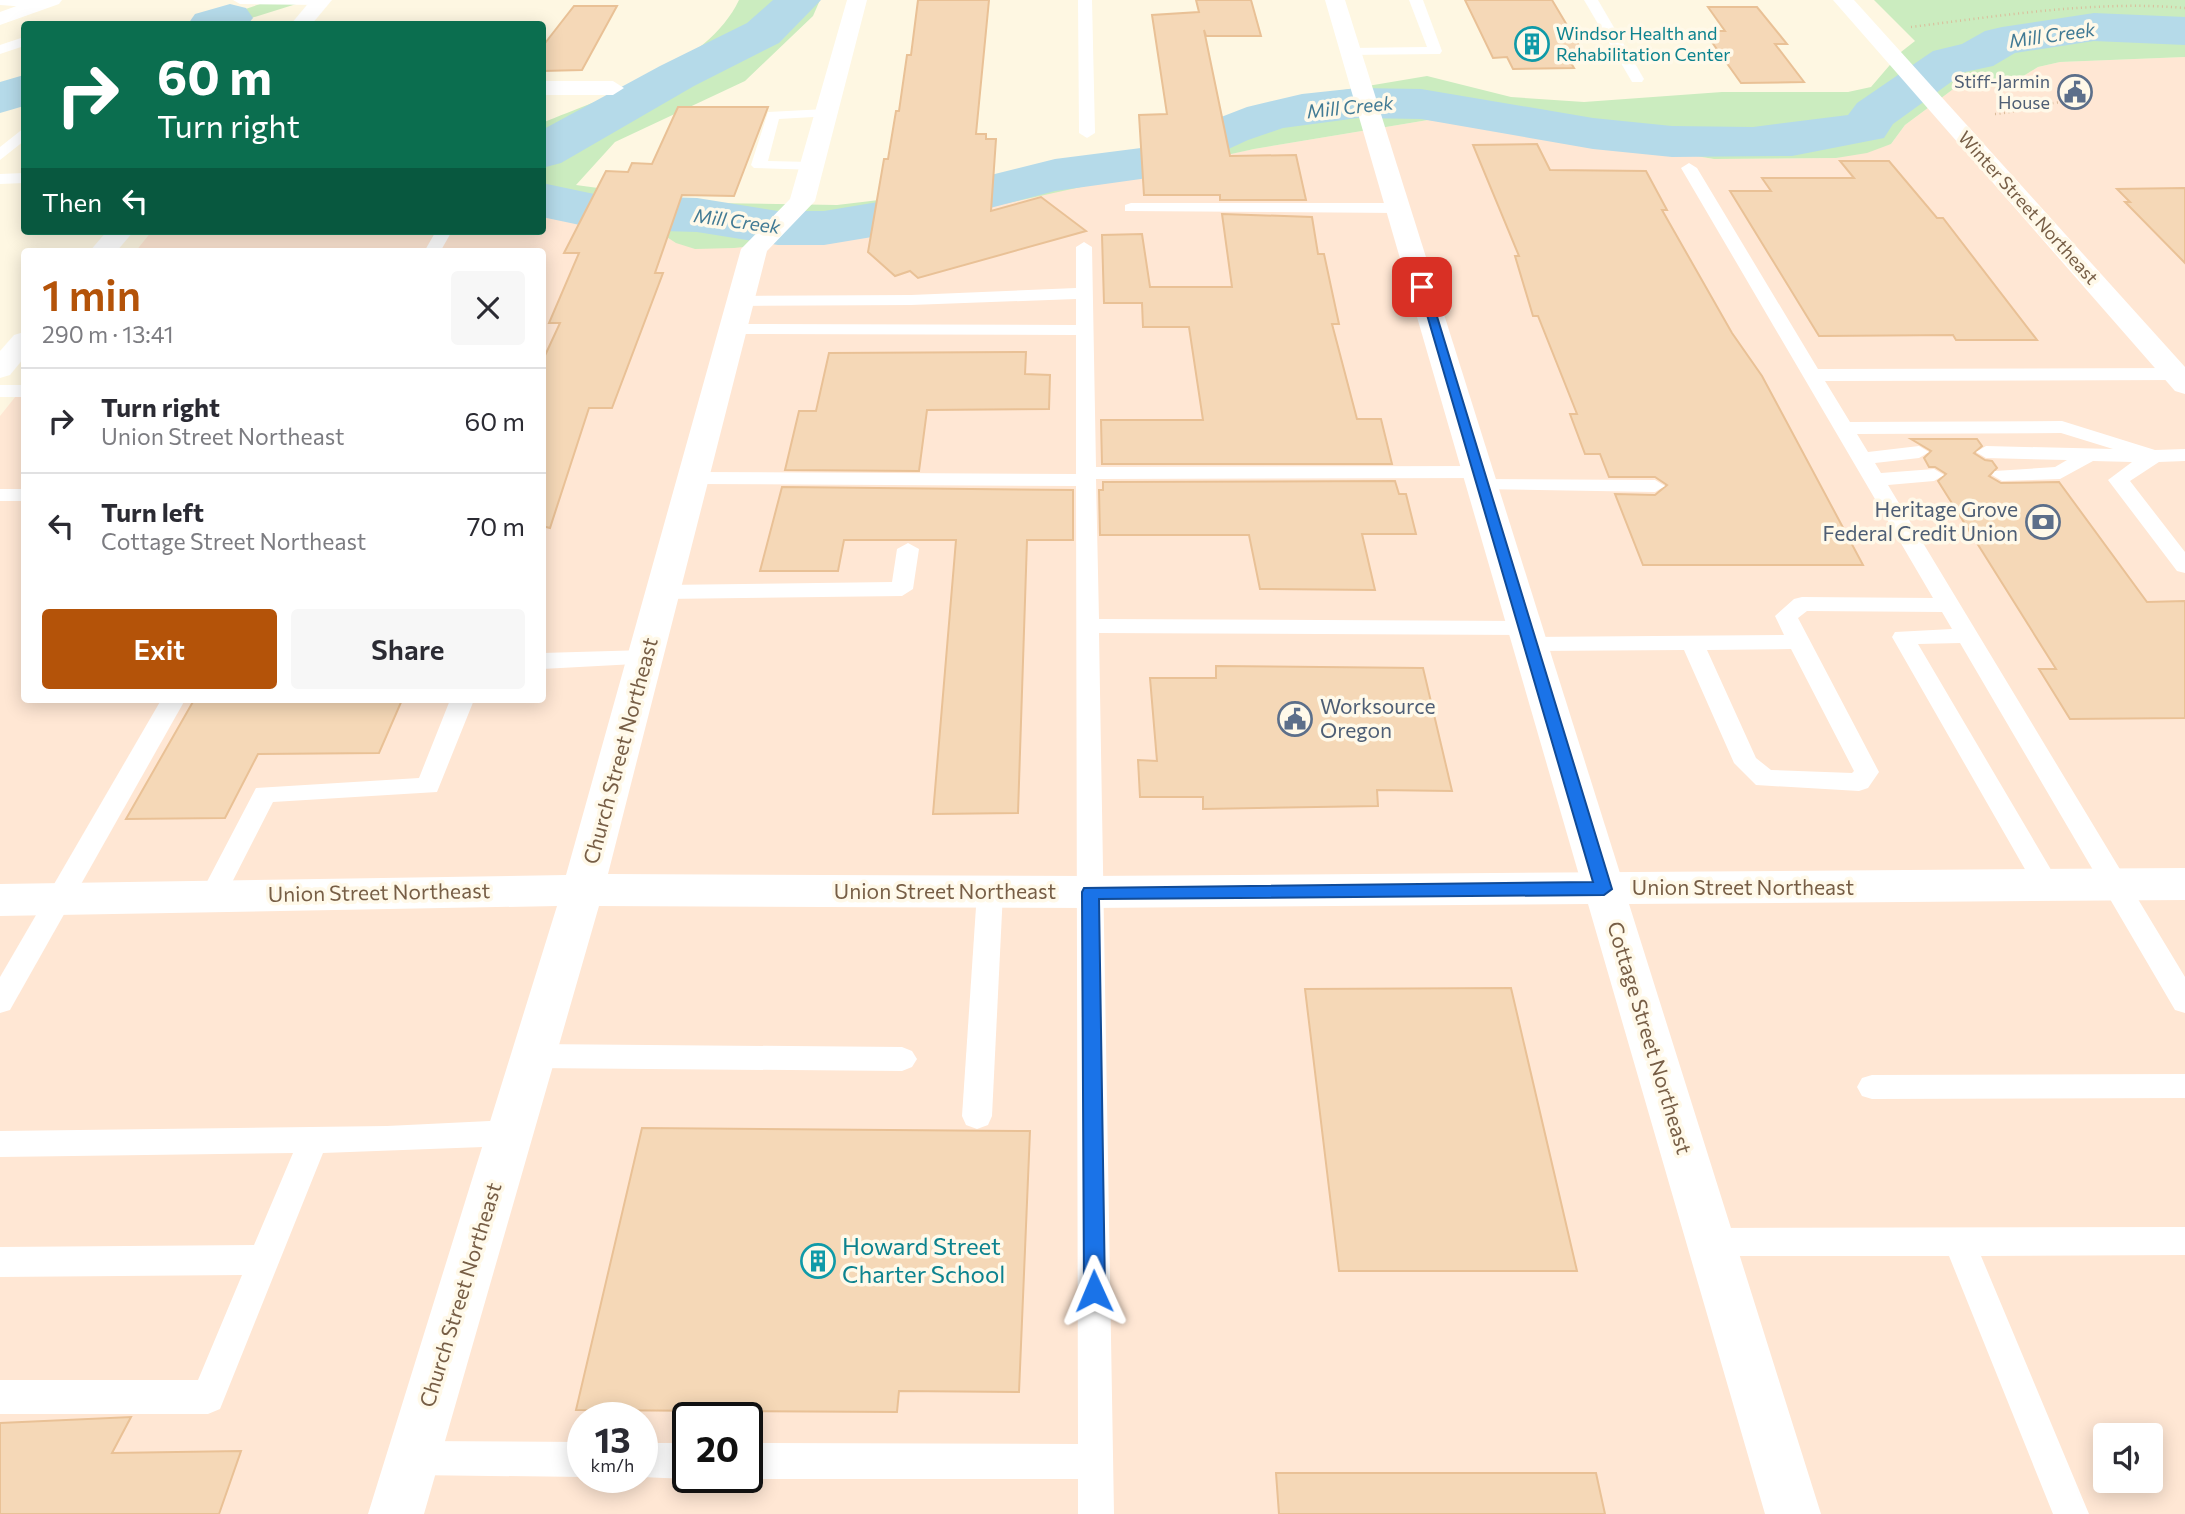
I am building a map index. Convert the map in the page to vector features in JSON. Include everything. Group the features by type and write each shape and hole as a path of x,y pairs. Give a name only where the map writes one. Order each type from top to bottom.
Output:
{"street":[{"name":"Church Street Northeast","path":"396,1514 583,890 754,249 802,201 858,0"},
{"name":"Cottage Street Northeast","path":"1335,0 1793,1514"},
{"name":"Winter Street Northeast","path":"1844,0 2180,379"},
{"path":"304,21 322,1"},
{"path":"0,19 47,2"},
{"path":"546,88 613,88"},
{"path":"106,248 117,235"},
{"path":"0,369 21,344"},
{"name":"Union Street Northeast","path":"0,900 583,890 1090,892 2185,884"}],"lane":[{"path":"240,0 322,1"},
{"path":"1085,0 1087,133"},
{"path":"1351,52 1435,51 1416,0"},
{"path":"1591,0 1637,79"},
{"path":"0,1 47,2"},
{"path":"0,50 21,42"},
{"path":"811,167 759,165 773,115 826,113"},
{"path":"0,130 21,126"},
{"path":"0,155 21,136"},
{"path":"1689,168 2185,1002"},
{"path":"0,179 21,178"},
{"path":"1131,208 1398,208"},
{"path":"1084,247 1096,1514"},
{"path":"736,315 911,300 1086,293"},
{"path":"736,315 1085,330"},
{"path":"1813,376 2180,379"},
{"path":"0,391 21,391"},
{"path":"1844,428 2062,427 2154,456"},
{"path":"2087,456 2060,472 1994,463 2053,452 2087,456 2185,455"},
{"path":"2154,456 2118,480 2185,566"},
{"path":"1868,470 1927,463"},
{"path":"694,478 1479,478 1655,486"},
{"path":"0,495 21,495"},
{"path":"663,592 902,589 908,549"},
{"path":"1692,642 1746,763 1765,779 1859,782 1867,772 1786,616 1802,604 1948,605"},
{"path":"1088,626 1692,642 1799,642"},
{"path":"1968,636 1903,637 2047,886"},
{"path":"546,661 646,658"},
{"path":"0,1002 171,703"},
{"path":"212,897 265,794 428,786 461,703"},
{"path":"977,1116 990,892"},
{"path":"534,1056 902,1059"},
{"path":"1872,1087 2185,1086"},
{"path":"0,1144 313,1141 510,1133"},
{"path":"0,1397 208,1397 313,1141"},
{"path":"1959,1241 2071,1514"},
{"path":"1710,1242 2185,1241"},
{"path":"0,1262 264,1260"},
{"path":"412,1458 567,1460"},
{"path":"763,1461 1096,1462"}],"path":[{"path":"1867,27 1910,27 2113,2 2156,3 2185,8"},
{"path":"1995,114 2021,112 2047,103 2062,102"}],"shaded area":[{"path":"2185,57 2185,1514 0,1514 0,416 21,390 21,703 546,703 546,248 138,248 149,235 546,235 546,210 653,228 1148,171 1254,149 1428,120 1611,142 1714,159 1835,158 1891,144 1905,125 1952,90 2015,81 2038,67 2060,62"}],"green space":[{"path":"272,0 309,0 242,21 210,21"},
{"path":"739,0 820,0 813,16 745,81 615,142 576,185 709,203 837,205 896,198 1158,145 1314,95 1427,76 1511,97 1584,102 1722,92 1848,92 1871,87 1901,52 1915,41 1874,0 2185,0 2185,57 2060,62 2038,67 2015,81 1952,90 1905,125 1891,144 1867,153 1836,158 1714,159 1611,142 1428,120 1254,149 867,234 734,248 695,249 676,243 653,228 546,210 546,121 653,76 704,44 724,23"}],"building":[{"path":"918,0 989,0 976,134 986,134 986,139 996,139 991,211 1041,197 1086,231 918,278 910,271 895,276 868,252 884,159 888,159 896,111 899,111 907,55 911,55"},
{"path":"1196,0 1251,0 1261,36 1206,36 1204,30 1230,156 1296,155 1306,200 1220,200 1220,195 1144,195 1139,115 1167,114 1152,15 1199,12"},
{"name":"Windsor Health and Rehabilitation Center","path":"1465,0 1552,0 1586,57 1568,58 1574,68 1513,69 1507,57 1493,58"},
{"path":"574,6 617,6 582,70 546,71 546,42"},
{"path":"1708,7 1757,7 1787,44 1775,44 1804,82 1741,83 1704,31 1725,31"},
{"path":"678,107 768,107 734,196 682,195 655,273 663,273 612,408 589,408 550,528 546,527 546,353 560,323 549,323 579,253 564,253 606,171 628,172 632,163 652,164"},
{"path":"1537,144 1550,170 1646,171 1667,210 1662,210 1732,333 1762,376 1863,565 1643,565 1615,494 1655,495 1667,485 1655,477 1609,477 1600,454 1585,454 1570,414 1577,414 1538,316 1533,316 1515,256 1519,256 1473,145"},
{"path":"1840,161 1889,161 1937,218 1943,218 2037,340 1956,340 1953,335 1819,336 1730,191 1771,191 1762,178 1854,178"},
{"path":"2185,188 2185,263 2125,202 2130,202 2117,189"},
{"path":"1222,214 1312,217 1318,254 1324,254 1339,324 1332,324 1357,419 1381,419 1392,464 1102,464 1101,420 1203,420 1189,327 1143,327 1142,303 1104,303 1102,235 1142,234 1150,287 1232,287"},
{"path":"1026,352 1025,374 1050,375 1049,409 927,410 919,471 785,470 799,411 816,411 829,353"},
{"path":"1911,439 1977,439 1982,446 1974,453 1992,461 1997,468 1989,476 2001,483 2059,482 2147,602 2185,601 2185,718 2070,719 2039,669 2056,669 1938,481 1946,474 1935,467 1929,467 1924,458 1931,451"},
{"path":"1395,481 1399,494 1406,494 1416,534 1362,534 1375,590 1260,589 1249,535 1100,535 1099,490 1103,490 1103,482"},
{"path":"782,487 1073,490 1073,540 1027,540 1018,813 933,814 956,540 844,540 838,571 760,571"},
{"name":"Worksource Oregon","path":"1216,666 1423,668 1452,791 1377,790 1378,806 1203,809 1203,797 1140,797 1138,760 1157,761 1150,678 1216,678"},
{"path":"192,703 401,703 379,753 258,754 225,818 126,819"},
{"path":"1511,988 1577,1271 1339,1271 1305,989"},
{"name":"Howard Street Charter School","path":"642,1128 1030,1131 1019,1392 899,1391 897,1412 763,1411 763,1402 672,1402 672,1411 658,1411 658,1402 578,1402"},
{"path":"131,1417 112,1453 241,1451 219,1514 0,1514 0,1423"},
{"path":"1276,1473 1596,1473 1605,1514 1279,1514"}],"waterway":[{"name":"Mill Creek","path":"546,150 677,76 763,33 799,0"},
{"name":"Mill Creek","path":"220,21 230,18"},
{"name":"Mill Creek","path":"546,200 599,212 697,215 778,228 824,228 890,217 1055,175 1143,164 1265,117 1321,106 1358,103 1399,102 1444,107 1632,139 1712,143 1792,140 1866,127 1875,114 1950,61 1976,56 2002,41 2094,27 2185,31"},
{"name":"Mill Creek","path":"0,98 21,91"}],"place":[{"name":"Windsor Health and Rehabilitation Center","path":"1532,44"},
{"name":"Stiff-Jarmin House","path":"2075,92"},
{"name":"Heritage Grove Federal Credit Union","path":"2043,522"},
{"name":"Worksource Oregon","path":"1295,719"},
{"name":"Howard Street Charter School","path":"818,1261"}],"route":[{"path":"1094,1291 1090,892 1604,889 1422,287"}]}
